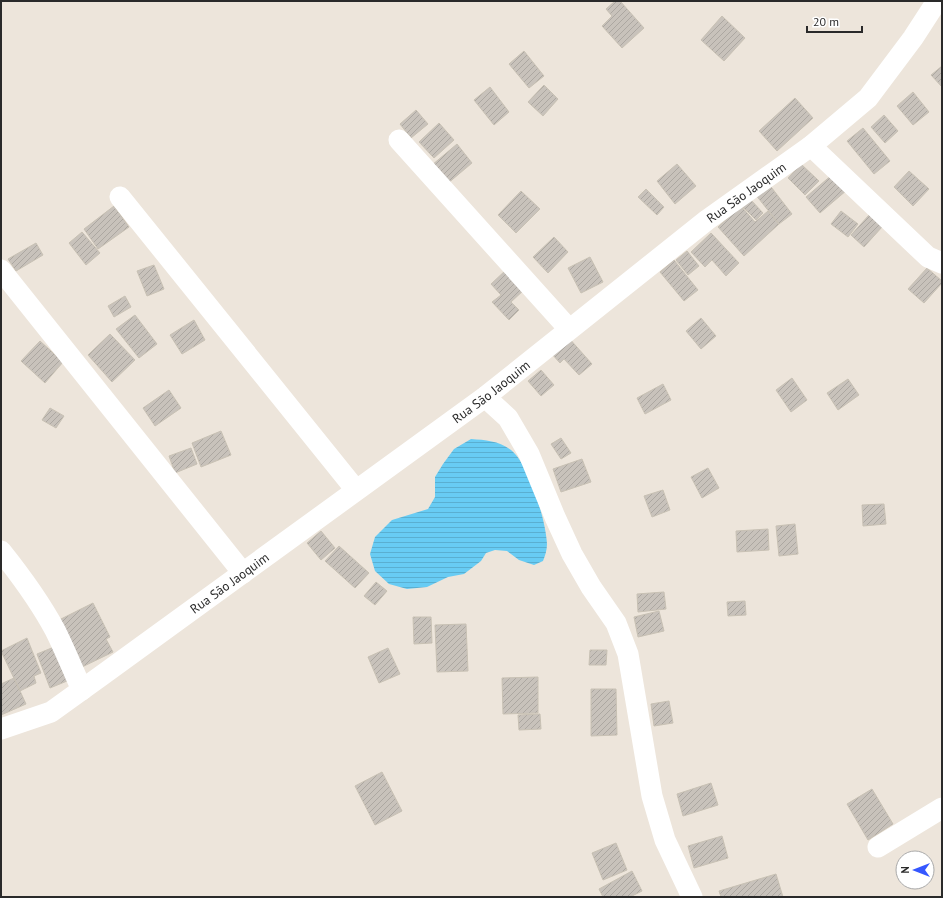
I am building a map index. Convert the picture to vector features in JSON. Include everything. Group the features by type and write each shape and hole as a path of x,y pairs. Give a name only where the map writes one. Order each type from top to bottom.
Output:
{"street":[{"name":"Rua São Jaoquim","path":"1,729 51,712 82,690 485,397 707,220 811,146 868,98 913,38 937,1"},
{"path":"399,140 569,329"},
{"path":"811,146 928,258 942,263"},
{"path":"120,197 356,490"},
{"path":"1,270 243,573"},
{"path":"485,397 508,418 529,454 572,554 591,587 616,623 628,654 652,796 665,840 692,897"},
{"path":"1,551 27,584 44,612 55,631 82,690"},
{"path":"878,847 942,808"}],"water":[{"path":"471,439 492,442 506,447 518,457 524,467 540,508 546,534 546,553 543,561 534,565 519,560 507,551 495,550 486,553 481,561 464,574 448,577 427,587 407,589 389,584 375,571 370,554 375,537 392,520 428,509 435,497 435,477 454,449"}],"building":[{"path":"615,1 620,1 644,28 622,48 602,26 612,16 606,9"},
{"path":"722,16 745,38 724,61 701,40"},
{"path":"524,51 544,76 529,88 509,64"},
{"path":"942,66 942,87 931,75"},
{"path":"544,85 558,99 543,116 528,102"},
{"path":"490,87 509,112 494,125 474,100"},
{"path":"913,92 929,112 913,125 897,106"},
{"path":"795,98 813,118 777,151 759,131"},
{"path":"416,110 428,124 411,138 400,124"},
{"path":"884,115 898,131 885,143 871,127"},
{"path":"439,123 454,140 434,158 419,142"},
{"path":"863,128 890,161 874,174 847,141"},
{"path":"457,144 472,163 447,184 432,165"},
{"path":"677,164 696,186 675,204 657,181"},
{"path":"801,164 819,181 805,195 788,178"},
{"path":"909,171 929,189 913,206 894,187"},
{"path":"833,174 847,190 820,213 806,197"},
{"path":"768,183 792,214 779,224 755,194"},
{"path":"646,189 664,207 657,215 638,197"},
{"path":"521,191 540,209 516,233 498,215"},
{"path":"751,200 763,213 756,220 743,207"},
{"path":"114,206 129,227 98,249 84,229"},
{"path":"741,206 755,222 768,211 779,224 744,256 718,227"},
{"path":"841,211 858,224 848,237 831,224"},
{"path":"869,215 882,227 864,247 851,235"},
{"path":"82,232 100,253 86,265 69,243"},
{"path":"711,233 739,263 726,276 712,260 705,267 691,252"},
{"path":"554,237 568,252 548,273 533,257"},
{"path":"36,243 43,255 16,271 8,259"},
{"path":"687,251 699,266 688,275 676,260"},
{"path":"590,257 603,282 581,293 568,268"},
{"path":"674,260 698,290 684,301 660,272"},
{"path":"154,265 164,289 147,296 137,271"},
{"path":"927,268 942,281 942,283 924,303 908,289"},
{"path":"507,269 525,289 511,302 519,310 509,320 492,302 501,295 491,284"},
{"path":"125,296 131,307 114,317 108,306"},
{"path":"135,315 157,344 139,358 116,329"},
{"path":"701,318 716,336 701,349 686,331"},
{"path":"194,320 205,340 182,354 170,335"},
{"path":"110,334 135,360 112,382 88,355"},
{"path":"568,337 592,364 579,375 564,359 560,363 551,353"},
{"path":"40,341 63,362 45,383 21,361"},
{"path":"541,370 554,385 541,396 528,381"},
{"path":"792,378 807,400 791,412 776,390"},
{"path":"848,379 859,395 838,410 827,393"},
{"path":"663,384 671,400 645,414 637,398"},
{"path":"169,390 181,408 155,426 143,408"},
{"path":"50,408 64,416 56,428 42,420"},
{"path":"221,431 231,455 201,467 192,443"},
{"path":"561,438 571,453 561,459 551,444"},
{"path":"191,448 197,464 175,473 169,456"},
{"path":"582,459 591,482 561,492 553,469"},
{"path":"708,468 719,488 702,498 691,477"},
{"path":"663,490 670,510 652,517 644,496"},
{"path":"884,504 886,524 863,526 862,505"},
{"path":"795,524 798,554 779,556 776,526"},
{"path":"768,529 769,550 737,552 736,531"},
{"path":"321,531 335,548 321,560 307,543"},
{"path":"339,546 369,573 355,588 325,561"},
{"path":"376,582 387,591 375,605 364,596"},
{"path":"664,592 666,609 638,612 637,594"},
{"path":"745,601 746,615 728,616 727,602"},
{"path":"93,603 110,637 106,639 113,652 82,667 59,620"},
{"path":"659,611 664,631 638,637 634,617"},
{"path":"413,617 431,617 432,643 414,644"},
{"path":"466,624 468,671 437,672 435,625"},
{"path":"27,638 41,673 34,676 36,683 20,691 1,651"},
{"path":"54,647 67,681 50,688 37,654"},
{"path":"388,648 400,674 379,683 368,657"},
{"path":"590,650 607,650 606,665 589,665"},
{"path":"538,677 538,713 503,714 502,678"},
{"path":"14,678 26,704 1,715 1,684"},
{"path":"591,689 616,689 617,735 591,736"},
{"path":"669,701 673,723 654,726 651,704"},
{"path":"540,714 541,729 519,730 518,715"},
{"path":"382,772 402,811 375,825 355,786"},
{"path":"711,783 718,805 683,816 677,794"},
{"path":"872,789 893,824 868,840 847,804"},
{"path":"722,836 728,858 694,868 688,846"},
{"path":"616,843 627,870 603,880 592,853"},
{"path":"632,871 642,891 630,897 603,897 599,889"},
{"path":"776,874 783,897 721,897 719,891"}]}
